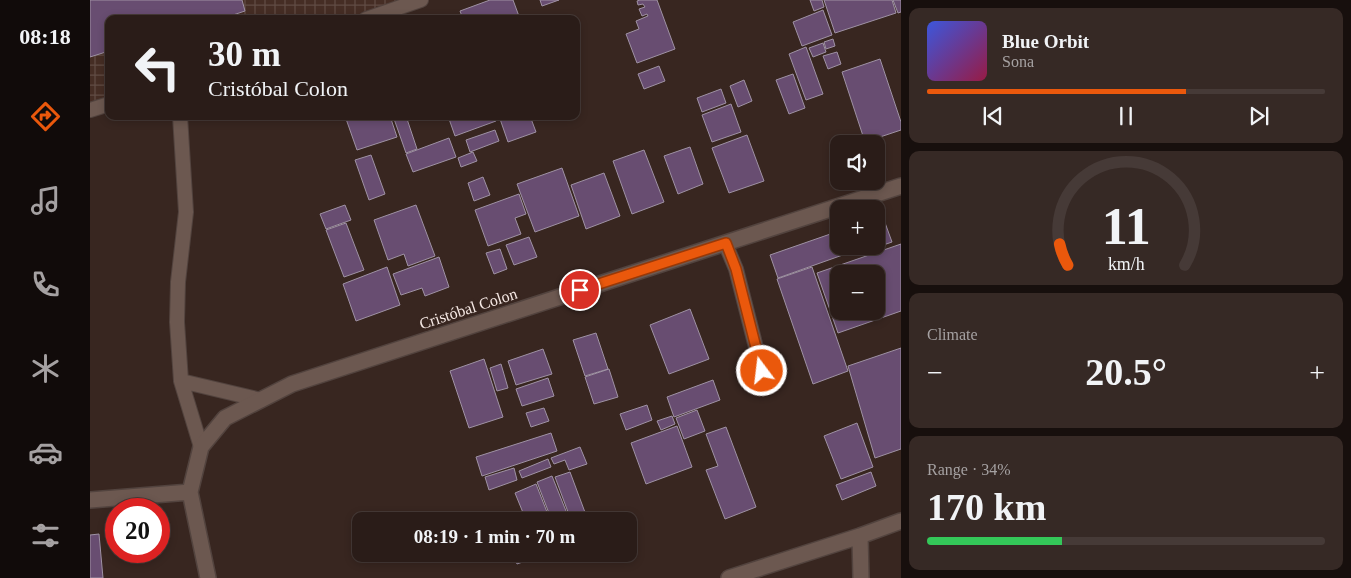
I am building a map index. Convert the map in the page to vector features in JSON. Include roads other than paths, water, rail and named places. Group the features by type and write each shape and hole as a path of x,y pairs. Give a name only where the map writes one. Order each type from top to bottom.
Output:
{"street":[{"name":"Cristóbal Colon","path":"190,492 201,447 225,418 301,381 901,186"},
{"path":"90,500 190,492 208,578"},
{"path":"729,578 901,521"},
{"path":"860,536 861,578"}],"lane":[{"path":"378,15 421,0"},
{"path":"90,110 105,105"},
{"path":"180,120 186,212 177,322 181,381 201,447"},
{"path":"726,243 736,269 762,371"},
{"path":"181,381 261,400"}]}
